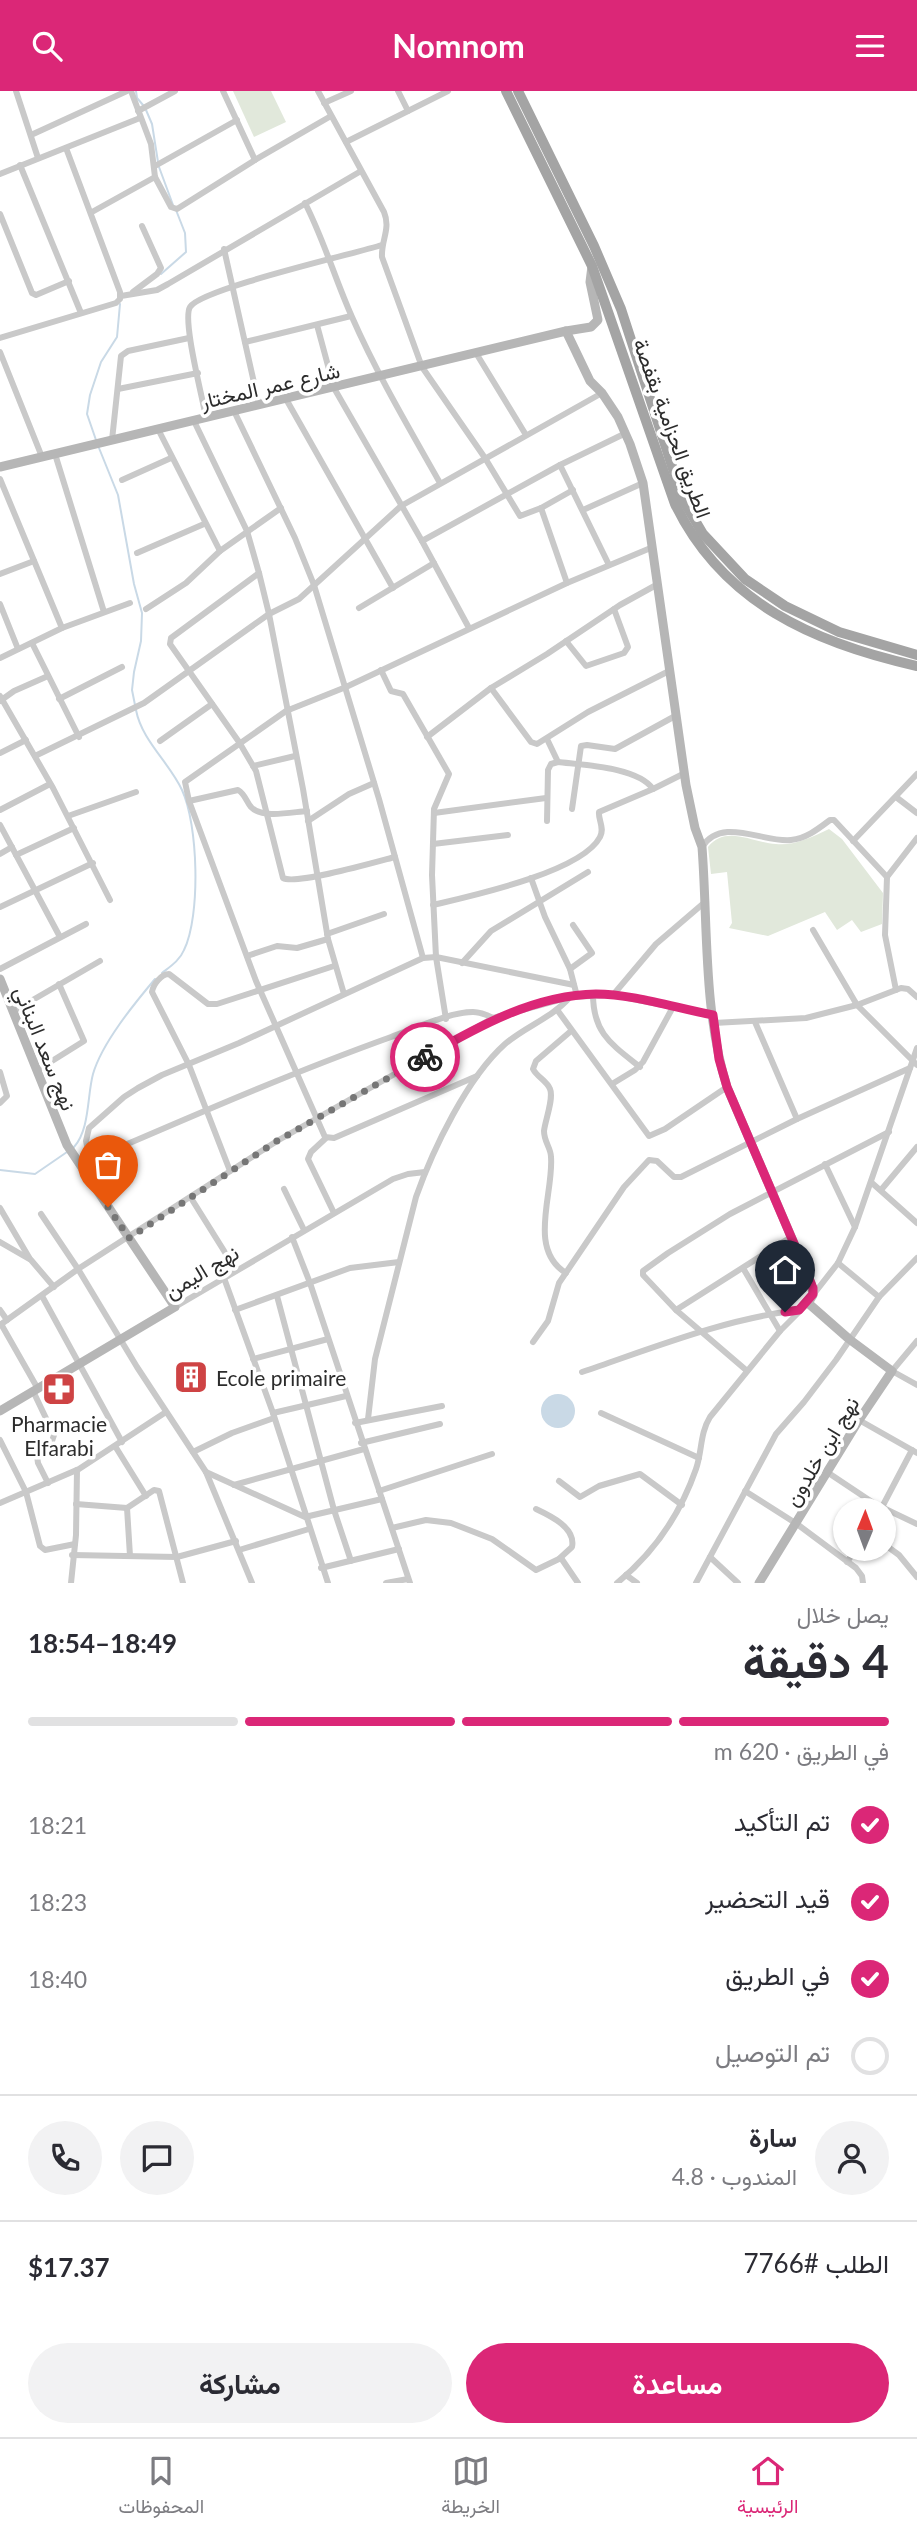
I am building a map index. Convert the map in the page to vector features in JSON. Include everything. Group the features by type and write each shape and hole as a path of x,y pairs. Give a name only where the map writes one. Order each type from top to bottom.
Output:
{"main road":[{"name":"الطريق الحزامية بقفصة","path":"506,91 592,266 676,504 684,522 705,553 735,586 792,623 877,656 917,666"},
{"name":"الطريق الحزامية بقفصة","path":"518,91 621,309 683,500 703,534 719,554 746,579 785,606 839,632 917,655"}],"street":[{"path":"16,91 38,158"},
{"path":"31,135 129,91 151,143 155,177 171,207 177,209 331,116"},
{"path":"0,174 66,148 139,114 175,91"},
{"path":"223,91 256,160"},
{"path":"318,91 387,219 387,233 382,245 383,263 422,367 485,458 520,516 573,490"},
{"path":"324,103 351,91"},
{"path":"398,91 408,111"},
{"path":"346,142 448,91"},
{"path":"155,166 237,120"},
{"path":"66,148 121,296"},
{"path":"20,166 81,313"},
{"path":"0,338 116,303 121,296 157,290 361,170"},
{"path":"92,212 155,177"},
{"path":"305,203 351,316 380,376 439,483"},
{"path":"0,214 32,293 36,295 69,281"},
{"path":"132,293 161,268 142,226"},
{"path":"206,418 189,338 190,307 207,296 233,286 382,245"},
{"path":"224,249 259,405"},
{"name":"شارع عمر المختار","path":"0,467 590,327 598,320 590,282 592,266"},
{"path":"245,342 351,316"},
{"path":"317,325 334,388 435,563 469,628"},
{"path":"566,331 590,381 611,405 626,433 643,483 685,773 695,828 702,846 713,1019 719,1059 727,1087 811,1283 811,1299 849,1339 892,1371 917,1385"},
{"path":"112,440 120,358 124,353 189,338"},
{"path":"0,352 42,457"},
{"path":"476,353 526,435"},
{"path":"118,389 198,373"},
{"path":"35,757 144,703 269,614 299,599 401,506 601,393"},
{"path":"286,399 393,588"},
{"path":"234,411 281,508 314,585 346,687 423,958"},
{"path":"194,421 247,531 259,573 307,811 334,966 344,994"},
{"path":"158,429 220,551"},
{"path":"422,541 560,465 626,433"},
{"path":"55,454 104,612"},
{"path":"122,480 171,458"},
{"path":"560,465 609,565"},
{"path":"0,479 62,628"},
{"path":"583,510 643,483"},
{"path":"146,609 186,583 220,551 281,508"},
{"path":"541,508 567,583"},
{"path":"137,553 204,524"},
{"path":"326,1138 247,956 185,788 187,779 286,711 346,687 567,583 653,547"},
{"path":"0,574 34,561"},
{"path":"359,608 435,563"},
{"path":"259,573 171,638 170,644 253,766 261,786 283,878 289,881 317,876 395,857"},
{"path":"427,737 491,688 614,609 659,584"},
{"path":"0,658 62,628 130,603"},
{"path":"0,604 18,649"},
{"path":"566,641 586,666 626,652 628,647 614,609"},
{"path":"32,643 79,737"},
{"path":"59,699 122,667"},
{"path":"381,670 391,691 403,694 449,773 435,804 433,844 436,957 446,1019"},
{"path":"491,688 531,742 537,744 588,712 669,671"},
{"path":"48,677 1,699 51,784 110,900"},
{"path":"160,741 212,704"},
{"path":"572,809 576,764 583,744 615,749 677,715"},
{"path":"547,739 558,762"},
{"path":"0,753 26,740"},
{"path":"253,766 295,756"},
{"path":"547,821 548,767 558,762 637,776 653,789"},
{"path":"433,905 531,878 581,857 600,837 602,830 599,812 685,773"},
{"path":"853,841 917,773"},
{"path":"308,821 349,794 374,783"},
{"path":"0,810 51,784"},
{"path":"190,801 238,790 253,809 266,813 307,811"},
{"path":"68,816 136,792"},
{"path":"896,797 917,813"},
{"path":"434,813 546,798"},
{"path":"702,846 712,837 728,831 769,840 799,838 832,820 887,877"},
{"path":"0,825 60,937"},
{"path":"16,855 74,828"},
{"path":"433,844 508,835"},
{"path":"896,989 885,935 887,877 917,838"},
{"path":"0,854 12,847"},
{"path":"0,907 93,863"},
{"path":"462,963 491,931 588,872"},
{"path":"368,1419 375,1359 425,1172 456,1110 477,1076 511,1039 558,1011 574,996 570,969 531,878"},
{"path":"612,995 641,960 705,901"},
{"path":"247,956 281,945 297,948 384,914"},
{"path":"0,969 86,924"},
{"path":"570,969 592,953 573,925"},
{"path":"813,930 857,1005 913,1064"},
{"path":"90,1160 87,1134 93,1123 138,1088 423,958 436,957 574,985"},
{"path":"12,1012 100,961"},
{"path":"230,1171 189,1065 152,992 155,985 163,975 169,974 208,1004 217,1004 334,966"},
{"name":"نهج سعد البناني","path":"0,979 67,1145 175,1307"},
{"path":"36,1071 84,1041 59,984"},
{"path":"3,1323 78,1269 230,1171 493,1018 574,996 593,994 673,1007 713,1019 755,1022 806,1018 857,1005 896,989 905,988 917,997"},
{"path":"593,994 596,1024 616,1047 640,1066"},
{"path":"612,1084 640,1066 673,1007"},
{"path":"558,1011 650,1136 727,1087"},
{"path":"77,1161 90,1160 207,1109 361,1048 475,1012 493,1018"},
{"path":"755,1022 797,1119"},
{"path":"566,1272 553,1263 547,1246 545,1223 551,1155 545,1143 544,1131 551,1089 533,1069 536,1061 571,1031"},
{"path":"617,1583 667,1531 682,1505 699,1458 706,1423 746,1370 811,1299 838,1263 872,1183 917,1048"},
{"path":"533,1342 548,1321 554,1308 556,1290 566,1272 624,1187 649,1160 657,1161 677,1178 913,1064"},
{"path":"0,1072 7,1096 0,1103"},
{"path":"334,1213 309,1162 309,1155 326,1138 352,1131 477,1076"},
{"path":"746,1370 676,1310 643,1275 643,1271 730,1214 889,1132"},
{"path":"881,1190 917,1147"},
{"path":"825,1164 855,1227"},
{"name":"نهج اليمن","path":"0,1411 393,1179 425,1172"},
{"path":"872,1183 917,1223"},
{"path":"284,1189 304,1230"},
{"path":"191,1198 236,1270"},
{"path":"0,1208 32,1260 54,1287"},
{"path":"41,1214 206,1472 252,1583"},
{"path":"292,1237 310,1283 409,1581 386,1583"},
{"path":"676,1310 791,1237"},
{"path":"0,1242 32,1260"},
{"path":"696,1583 776,1434 804,1402 879,1297 917,1258"},
{"path":"235,1310 363,1265 399,1262"},
{"path":"838,1263 879,1297"},
{"path":"743,1268 780,1331"},
{"path":"224,1278 273,1415 327,1583"},
{"path":"42,1296 122,1442"},
{"path":"277,1296 334,1510 351,1561"},
{"path":"0,1310 3,1323 36,1390 54,1435 52,1441 36,1450 38,1462 48,1483"},
{"path":"582,1372 701,1333 770,1314 799,1310"},
{"path":"253,1359 328,1339"},
{"name":"نهج ابن خلدون","path":"760,1583 859,1420 892,1371 917,1341"},
{"path":"193,1453 273,1415 346,1396"},
{"path":"355,1423 442,1406"},
{"path":"0,1503 77,1470 166,1412"},
{"path":"601,1413 646,1436 699,1458"},
{"path":"859,1420 915,1451 887,1498"},
{"path":"234,1485 440,1424"},
{"path":"0,1440 26,1492 40,1546 45,1550 75,1544"},
{"path":"115,1447 146,1496"},
{"path":"379,1491 492,1454"},
{"path":"71,1583 77,1470"},
{"path":"206,1472 305,1517 382,1499"},
{"path":"827,1472 865,1498"},
{"path":"559,1481 580,1497 599,1486 640,1473 682,1505"},
{"path":"76,1504 127,1508 154,1490 161,1492 183,1583"},
{"path":"745,1491 797,1524 860,1572 863,1583"},
{"path":"127,1508 130,1556"},
{"path":"392,1528 426,1520 451,1523 492,1539 536,1570 560,1558 572,1547 572,1538 560,1522 536,1509"},
{"path":"896,1515 917,1524"},
{"path":"239,1550 309,1529"},
{"path":"72,1555 177,1556 236,1541"},
{"path":"321,1568 399,1549"},
{"path":"896,1554 917,1577"},
{"path":"710,1557 738,1583"},
{"path":"560,1558 578,1583"},
{"path":"626,1575 637,1583"}],"shaded area":[{"path":"233,91 271,91 286,122 254,137"},
{"path":"829,829 842,839 883,893 882,924 861,932 852,920 837,930 825,912 768,936 729,928 732,923 727,872 711,874 708,847 715,840 740,836 767,843 790,844"}],"water":[{"path":"558,1394 570,1399 575,1411 570,1423 558,1428 546,1423 541,1411 546,1399"}],"waterway":[{"path":"136,91 137,98 143,105"},
{"path":"146,110 152,124 158,162"},
{"path":"159,167 173,205"},
{"path":"161,274 186,252 185,233 176,210"},
{"path":"96,440 87,414 90,395 101,362 117,337 120,304"},
{"path":"99,448 118,495 142,613 141,641 132,690 135,705"},
{"path":"136,710 144,732 182,790 194,846 195,893 189,934 180,957 162,973"},
{"path":"74,1147 83,1131 97,1062 120,1024 155,979"},
{"path":"0,1170 35,1174 67,1152"}],"way so far":[{"path":"108,1207 129,1238 277,1141 425,1057"}],"place":[{"name":"Ecole primaire","path":"191,1377"},
{"name":"Pharmacie Elfarabi","path":"59,1389"}],"route":[{"path":"425,1057 493,1018 581,995 612,995 713,1015 716,1046 727,1087 813,1288 808,1303 799,1310 785,1312"}]}
